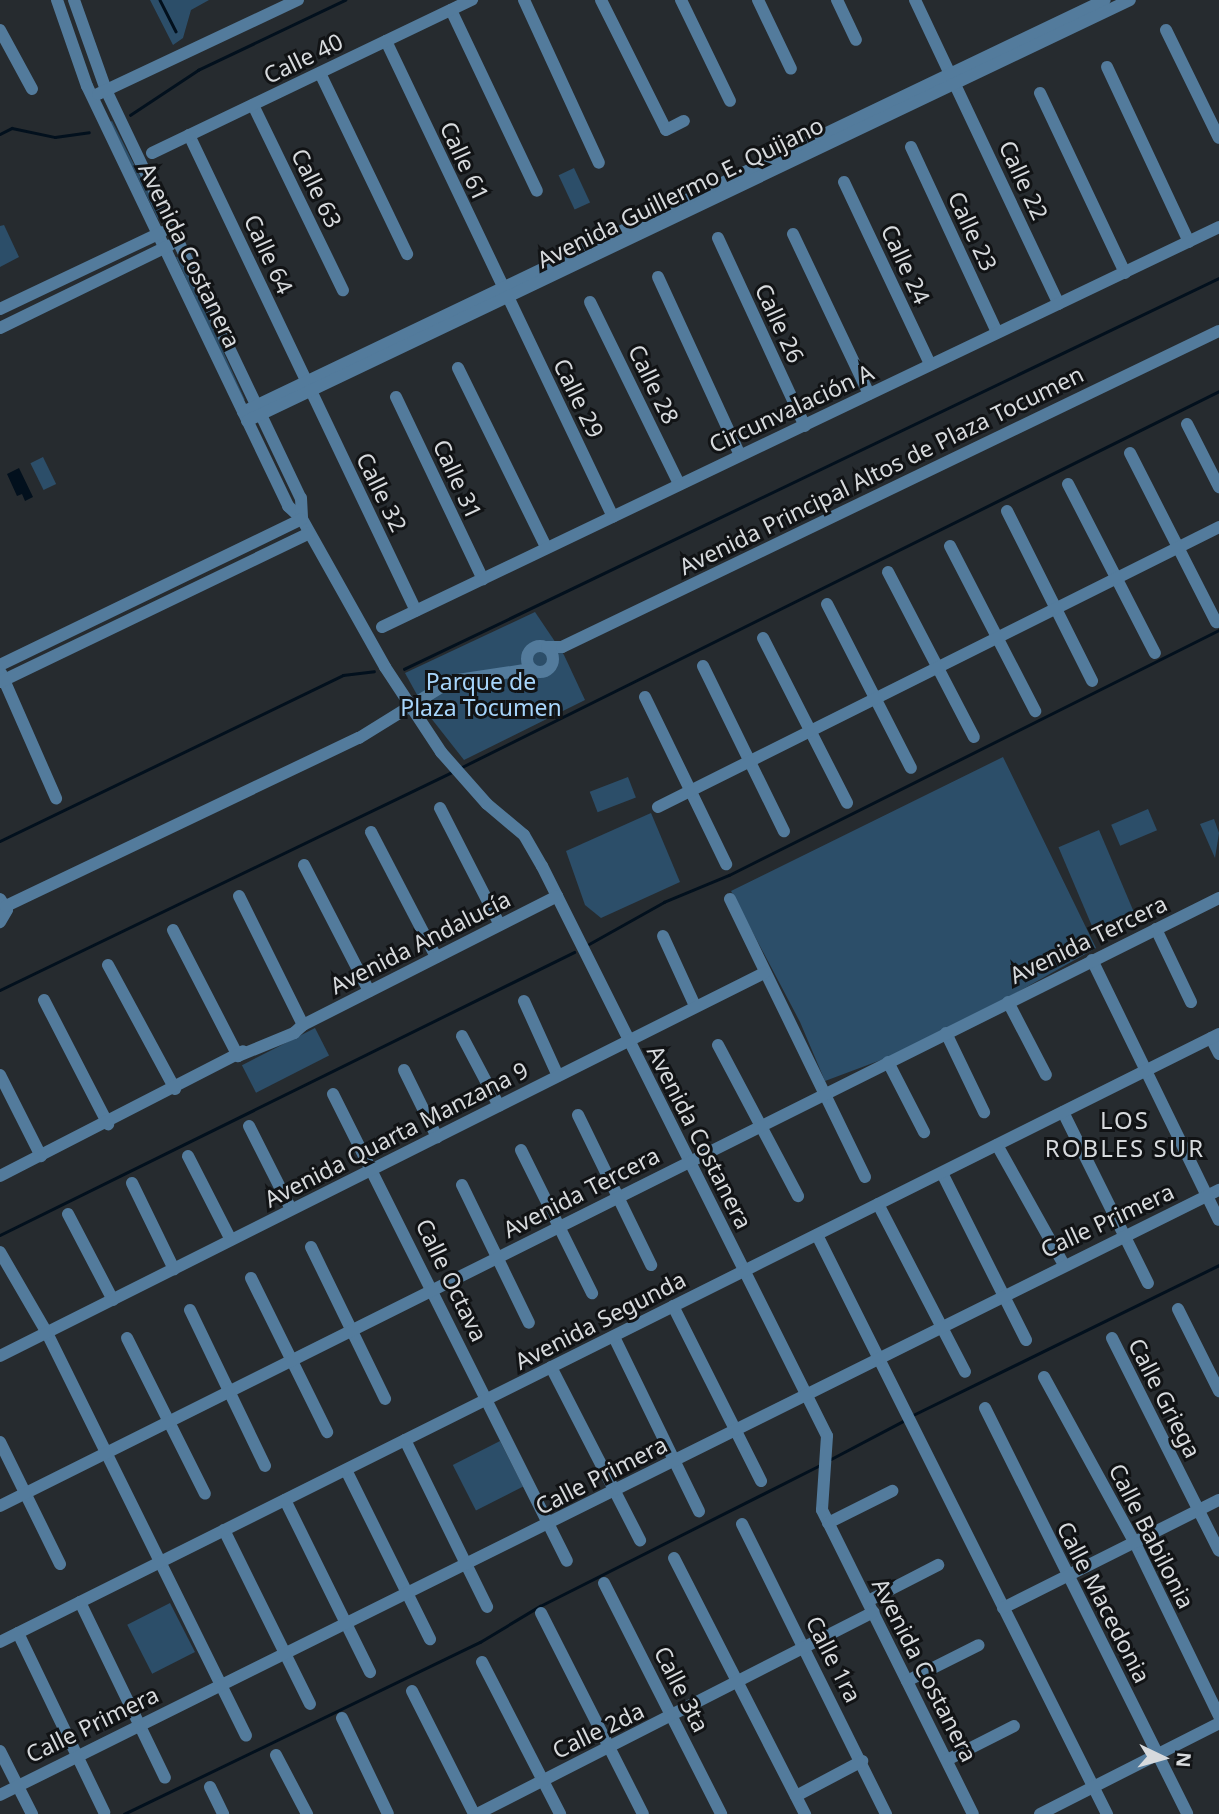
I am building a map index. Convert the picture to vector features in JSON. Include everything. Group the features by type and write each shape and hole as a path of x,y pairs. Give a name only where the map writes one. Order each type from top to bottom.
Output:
{"street":[{"name":"Avenida Costanera","path":"57,0 92,97 288,506 302,519 409,704 461,777 524,835 557,896 827,1436 828,1453 820,1498 828,1523 973,1814"},
{"name":"Avenida Costanera","path":"74,0 106,90 301,498 302,519"},
{"path":"92,97 298,0"},
{"name":"Calle 40","path":"152,153 472,0"},
{"path":"524,0 599,163"},
{"path":"601,0 666,130 684,121"},
{"path":"681,0 730,101"},
{"path":"758,0 791,69"},
{"path":"837,0 856,40"},
{"name":"Calle 22","path":"915,0 1059,304"},
{"name":"Avenida Guillermo E. Quijano","path":"1093,12 1105,0"},
{"name":"Avenida Guillermo E. Quijano","path":"245,417 1093,12 1130,0"},
{"path":"451,10 537,191"},
{"path":"0,30 32,89"},
{"path":"1166,30 1219,138"},
{"name":"Calle 61","path":"386,41 504,293"},
{"path":"1107,67 1189,242"},
{"path":"320,73 407,254"},
{"path":"1040,93 1125,273"},
{"name":"Calle 63","path":"253,105 343,290"},
{"name":"Calle 64","path":"189,135 308,386"},
{"name":"Calle 23","path":"911,147 997,332"},
{"name":"Calle 24","path":"844,182 930,364"},
{"path":"0,309 172,227"},
{"name":"Circunvalación A","path":"382,627 1219,227"},
{"path":"793,234 869,394"},
{"name":"Calle 26","path":"718,238 805,426"},
{"path":"0,328 178,241"},
{"path":"658,277 740,455"},
{"name":"Calle 29","path":"504,293 613,517"},
{"name":"Calle 28","path":"590,302 679,484"},
{"name":"Avenida Principal Altos de Plaza Tocumen","path":"550,653 1219,331"},
{"path":"458,368 546,547"},
{"name":"Calle 32","path":"308,386 416,611"},
{"name":"Calle 31","path":"396,397 483,579"},
{"path":"1187,424 1219,487"},
{"path":"1130,453 1216,622"},
{"path":"1068,484 1155,653"},
{"path":"1007,511 1093,681"},
{"path":"0,665 98,615 302,519"},
{"path":"658,807 1219,527"},
{"path":"56,797 2,677 309,533"},
{"path":"950,546 1035,711"},
{"path":"888,572 974,737"},
{"path":"827,604 911,768"},
{"path":"98,615 104,629"},
{"path":"763,638 847,803"},
{"path":"0,658 39,645"},
{"path":"0,922 3,903 359,738 392,721 409,704 463,677 526,666 544,671 550,653 531,649 526,666"},
{"path":"703,666 784,831"},
{"path":"645,698 726,864"},
{"path":"440,808 500,925"},
{"path":"371,832 436,957"},
{"path":"304,865 369,991"},
{"path":"239,896 303,1025"},
{"name":"Avenida Andalucía","path":"0,1176 108,1124 238,1056 294,1034 303,1025 557,896"},
{"path":"730,899 865,1177"},
{"name":"Avenida Tercera","path":"0,1506 1092,960 1218,901"},
{"path":"1156,929 1191,1002"},
{"path":"173,930 238,1056"},
{"path":"663,936 695,1006"},
{"path":"1092,960 1145,1071 1213,1193 1219,1220"},
{"path":"108,965 175,1088"},
{"name":"Avenida Quarta Manzana 9","path":"0,1356 764,973"},
{"path":"44,1000 108,1124"},
{"path":"524,1001 558,1076"},
{"path":"1009,1002 1046,1075"},
{"path":"946,1033 984,1112"},
{"path":"462,1035 499,1106"},
{"path":"1215,1036 1219,1054"},
{"name":"Avenida Segunda","path":"0,1642 1215,1036"},
{"path":"718,1045 798,1196"},
{"path":"888,1062 924,1132"},
{"path":"404,1069 438,1137"},
{"path":"0,1075 41,1156"},
{"name":"Calle Octava","path":"333,1094 434,1289 567,1561"},
{"path":"1063,1112 1148,1283"},
{"path":"578,1115 651,1265"},
{"path":"249,1126 290,1209"},
{"path":"997,1145 1063,1264"},
{"path":"521,1150 592,1293"},
{"path":"188,1156 231,1240"},
{"path":"942,1173 1026,1340"},
{"path":"132,1183 174,1269"},
{"path":"463,1185 529,1323"},
{"name":"Calle Primera","path":"0,1795 285,1651 347,1626 468,1566 1003,1293 1213,1193"},
{"path":"878,1204 965,1372"},
{"path":"68,1214 113,1300"},
{"path":"817,1235 1107,1814"},
{"path":"311,1247 386,1399"},
{"path":"0,1252 47,1333 104,1454 246,1736"},
{"path":"251,1278 327,1432"},
{"path":"673,1306 761,1481"},
{"path":"1178,1309 1219,1391"},
{"path":"190,1310 265,1466"},
{"path":"614,1337 699,1511"},
{"path":"127,1338 205,1494"},
{"name":"Calle Griega","path":"1112,1338 1219,1551"},
{"path":"551,1367 640,1540"},
{"name":"Calle Babilonia","path":"1044,1377 1135,1543 1219,1716"},
{"name":"Calle Macedonia","path":"985,1408 1187,1814"},
{"path":"405,1440 487,1607"},
{"path":"0,1442 60,1564"},
{"path":"346,1470 430,1639"},
{"path":"828,1523 892,1491"},
{"path":"285,1500 370,1672"},
{"path":"1003,1608 1219,1500"},
{"name":"Calle 1ra","path":"743,1524 886,1814"},
{"path":"224,1530 310,1704"},
{"path":"674,1558 805,1814"},
{"name":"Calle 2da","path":"476,1814 805,1647 937,1565"},
{"name":"Calle 3ta","path":"604,1583 721,1814"},
{"path":"80,1602 165,1777"},
{"path":"541,1613 643,1814"},
{"path":"18,1633 104,1812"},
{"path":"906,1681 979,1645"},
{"path":"482,1662 560,1814"},
{"path":"412,1691 476,1814"},
{"path":"342,1718 388,1814"},
{"path":"1040,1814 1219,1723"},
{"path":"947,1760 1014,1726"},
{"path":"0,1751 32,1814"},
{"path":"276,1755 307,1814"},
{"path":"796,1796 862,1761"},
{"path":"210,1787 223,1814"}],"green space":[{"path":"150,0 209,0 191,10 183,38 173,45"},
{"path":"112,121 160,216 158,219 110,122"},
{"path":"574,168 590,202 575,210 559,175"},
{"path":"4,225 19,257 0,267 0,226"},
{"path":"176,257 181,258 245,400 242,399"},
{"path":"43,457 56,484 44,490 30,463"},
{"name":"Parque de Plaza Tocumen","path":"535,612 564,655 585,700 464,760 427,713 405,673"},
{"path":"1003,757 1096,948 929,1042 825,1081 800,1022 731,891"},
{"path":"628,777 636,798 598,812 590,792"},
{"path":"1148,809 1157,830 1120,846 1111,825"},
{"path":"651,813 680,882 601,918 585,905 566,851"},
{"path":"1214,819 1219,833 1215,858 1200,824"},
{"path":"1099,830 1135,916 1095,933 1058,847"},
{"path":"315,1028 329,1056 256,1093 242,1065"},
{"path":"500,1441 523,1486 476,1511 453,1465"},
{"path":"170,1603 195,1652 152,1674 127,1625"}],"shaded area":[{"path":"19,468 33,497 25,501 22,494 17,496 7,474"}],"waterway":[{"path":"160,0 176,31"},
{"path":"130,115 198,70 345,0"},
{"path":"0,134 12,128 55,137 89,132"},
{"path":"404,669 1219,278"},
{"path":"460,768 1219,391"},
{"path":"589,944 664,902 729,875 1219,630"},
{"path":"0,841 343,675 374,671"},
{"path":"0,990 454,771"},
{"path":"0,1235 574,952"},
{"path":"911,1416 1219,1265"},
{"path":"831,1459 905,1420"},
{"path":"124,1814 480,1642 540,1606 822,1464"}],"district":[{"name":"LOS ROBLES SUR","path":"1125,1134"}]}
